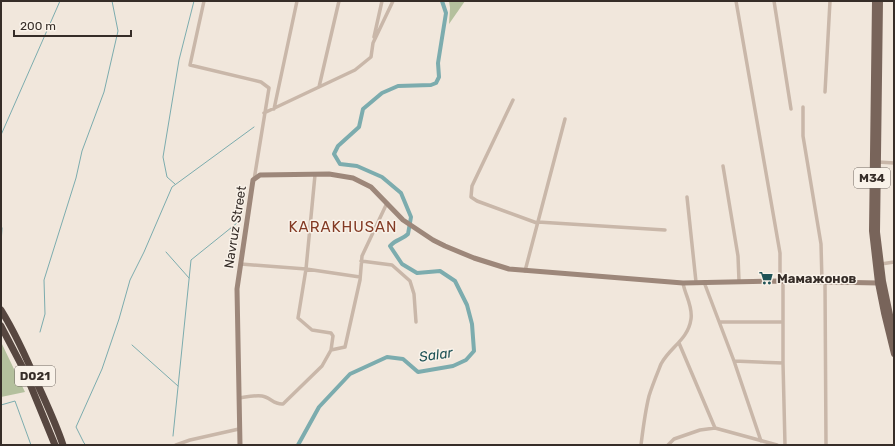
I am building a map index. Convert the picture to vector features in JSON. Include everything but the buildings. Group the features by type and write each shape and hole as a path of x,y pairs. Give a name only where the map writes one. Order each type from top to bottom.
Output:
{"highway":[{"name":"D021","path":"1,310 25,355 63,445"},
{"name":"D021","path":"1,326 28,378 55,445"}],"main road":[{"name":"M34","path":"875,1 872,206 873,240 878,283 894,354"},
{"name":"M34","path":"880,1 877,232 881,264 892,316 894,334"}],"street":[{"path":"204,1 190,65 261,82 269,88 254,180"},
{"path":"274,109 297,1"},
{"path":"319,88 339,1"},
{"path":"264,113 355,70 371,57 372,43 382,1"},
{"path":"372,43 393,1"},
{"path":"736,1 780,253 785,445"},
{"path":"774,1 791,109"},
{"path":"825,92 830,1"},
{"path":"513,100 472,186 471,197 477,201 537,222 665,230"},
{"path":"803,108 803,136 821,244 826,445"},
{"path":"525,271 565,119"},
{"path":"878,162 894,163"},
{"path":"723,166 738,256 739,281"},
{"path":"255,169 260,175"},
{"name":"Navruz Street","path":"240,445 237,289 254,180 260,175 336,175 353,178 371,187 403,220 445,246 494,265 525,271 683,283 781,281 878,283"},
{"path":"239,398 265,396 276,403 283,404 322,366 331,350 333,336 331,333 312,330 298,318 306,269 315,175"},
{"path":"687,197 696,282"},
{"path":"331,350 342,348 346,344 360,277 362,256 386,203"},
{"path":"361,261 392,265 410,281 414,294 416,322"},
{"path":"881,264 894,262"},
{"path":"241,264 306,269 360,277"},
{"path":"704,282 720,322 762,441"},
{"path":"641,445 649,396 667,355 679,343 690,324 692,313 683,283"},
{"path":"720,322 782,322"},
{"path":"679,343 715,428"},
{"path":"734,361 783,362"},
{"path":"668,445 674,439 700,430 715,428 777,445"},
{"path":"176,445 190,440 239,429"},
{"path":"190,440 190,445"}],"green space":[{"path":"449,1 465,1 449,24 450,8"},
{"path":"1,342 25,392 1,397"}],"waterway":[{"path":"1,135 60,1"},
{"path":"40,332 45,314 44,280 76,178 82,151 104,92 118,31 112,1"},
{"path":"175,184 167,177 163,157 179,60 194,1"},
{"name":"Salar","path":"298,445 319,407 350,374 387,357 403,359 418,372 453,366 466,360 474,351 472,324 467,305 455,281 440,271 417,273 402,264 390,246 408,234 411,217 401,193 382,177 357,166 340,164 334,154 338,146 359,127 363,109 382,93 398,86 431,85 436,83 439,77 438,63 446,13 442,1"},
{"path":"86,445 76,427 102,369 119,319 130,280 144,252 172,187 254,127"},
{"path":"173,436 191,260 237,223"},
{"path":"1,226 1,244"},
{"path":"166,252 189,278"},
{"path":"132,345 178,386"},
{"path":"1,405 15,401 31,445"}],"place":[{"name":"Мамажонов","path":"766,278"}],"district":[{"name":"KARAKHUSAN","path":"343,227"}]}
